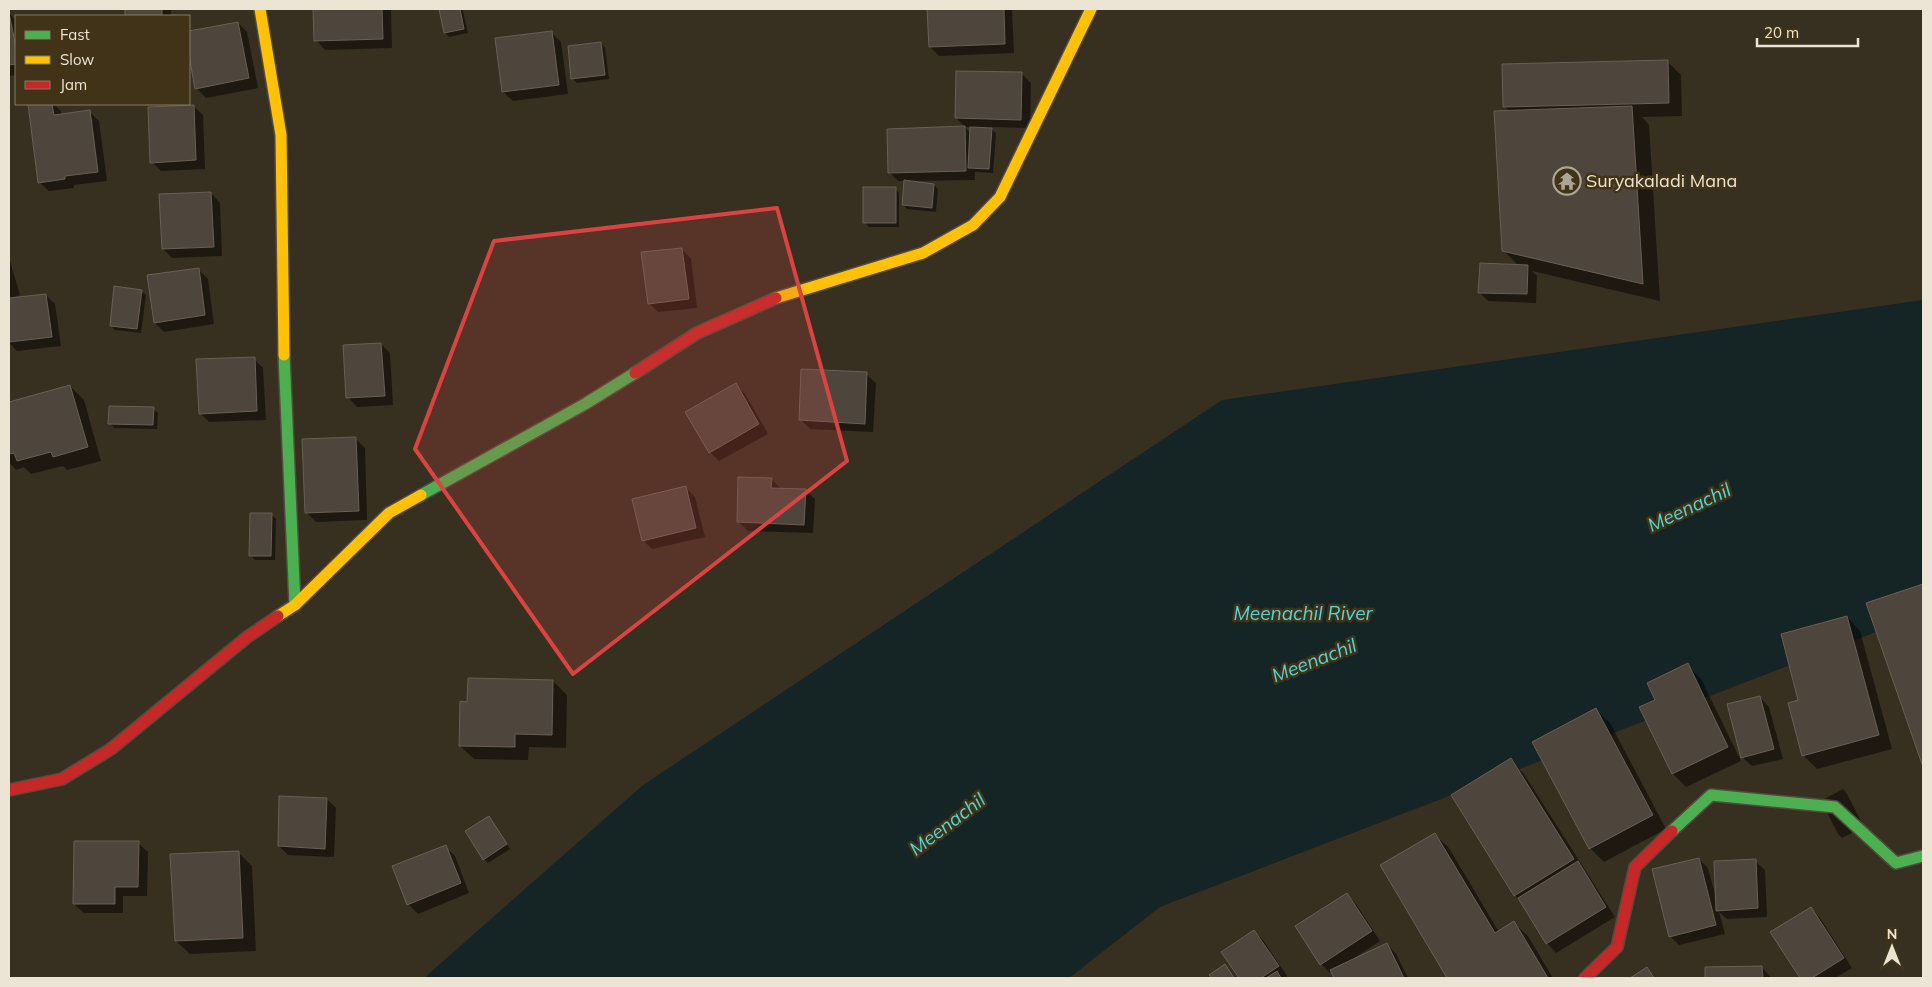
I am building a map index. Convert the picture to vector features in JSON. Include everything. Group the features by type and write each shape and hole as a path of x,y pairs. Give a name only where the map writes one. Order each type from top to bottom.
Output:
{"main road":[{"path":"260,9 281,135 283,343 295,605"},
{"path":"9,790 62,779 111,749 246,638 295,605 389,513 585,404 697,333 774,299 923,253 973,225 1000,197 1091,9"},
{"path":"1585,978 1617,947 1635,867 1711,795 1835,807 1896,863 1923,856"}],"highlighted area":[{"path":"777,208 847,461 573,674 415,449 494,241"}],"water":[{"name":"Meenachil River","path":"1923,300 1923,614 1160,907 1069,978 424,978 643,785 1222,400"}],"building":[{"path":"125,9 162,9 162,15 125,15"},
{"path":"313,9 382,9 383,39 314,41"},
{"path":"439,9 460,9 464,29 444,33"},
{"path":"927,9 1004,9 1005,44 929,47"},
{"path":"9,13 15,42 15,64 9,65"},
{"path":"238,22 249,78 195,89 190,61 190,31"},
{"path":"552,31 559,85 502,92 495,38"},
{"path":"601,42 605,75 571,79 568,46"},
{"path":"1668,60 1669,103 1503,107 1502,64"},
{"path":"956,71 1022,72 1021,120 955,118"},
{"path":"28,105 52,105 54,115 90,110 98,172 65,176 65,179 38,183"},
{"path":"194,105 196,160 150,163 148,107"},
{"name":"Suryakaladi Mana","path":"1632,106 1643,284 1502,251 1494,111"},
{"path":"965,126 966,171 888,173 887,129"},
{"path":"970,127 992,128 989,169 968,168"},
{"path":"904,180 934,184 932,208 902,205"},
{"path":"863,187 896,187 896,223 863,223"},
{"path":"211,192 214,247 162,249 159,194"},
{"path":"682,248 689,299 648,304 641,252"},
{"path":"1480,263 1528,265 1527,294 1478,293"},
{"path":"199,268 205,315 154,323 147,275"},
{"path":"114,286 142,290 137,329 110,326"},
{"path":"46,294 52,337 9,342 9,298"},
{"path":"381,343 385,396 346,398 343,345"},
{"path":"255,357 257,411 199,414 196,359"},
{"path":"801,369 867,372 865,424 799,420"},
{"path":"736,383 759,424 709,453 685,412"},
{"path":"70,385 88,447 53,457 51,452 17,461 14,453 9,454 9,402"},
{"path":"109,406 154,407 153,425 108,424"},
{"path":"356,437 359,511 305,513 302,439"},
{"path":"738,477 772,478 771,488 806,489 804,525 737,522"},
{"path":"686,486 696,528 642,541 632,499"},
{"path":"250,513 272,513 271,556 249,556"},
{"path":"1923,584 1923,767 1866,603"},
{"path":"1847,616 1879,735 1802,756 1788,703 1798,700 1781,634"},
{"path":"1688,663 1728,747 1672,774 1639,707 1655,700 1647,683"},
{"path":"468,678 553,680 552,735 515,734 515,747 459,746 460,701 467,702"},
{"path":"1760,696 1774,749 1741,758 1727,704"},
{"path":"1596,708 1653,815 1589,849 1532,742"},
{"path":"1511,758 1574,859 1514,896 1451,795"},
{"path":"279,796 327,798 325,849 278,846"},
{"path":"489,816 507,844 483,860 465,831"},
{"path":"1435,833 1495,933 1514,921 1548,978 1447,978 1380,865"},
{"path":"74,841 139,841 138,887 115,887 115,904 73,904"},
{"path":"446,845 461,883 407,905 392,866"},
{"path":"239,851 243,938 175,941 170,854"},
{"path":"1699,858 1716,925 1669,937 1652,869"},
{"path":"1756,859 1758,908 1716,911 1714,861"},
{"path":"1578,861 1606,907 1546,944 1518,898"},
{"path":"1347,893 1372,931 1320,965 1295,926"},
{"path":"1811,907 1844,958 1812,978 1800,978 1770,932"},
{"path":"1254,930 1279,966 1261,978 1239,978 1221,952"},
{"path":"1387,943 1404,978 1334,978 1330,970"},
{"path":"1225,964 1234,978 1212,978 1209,975"},
{"path":"1762,966 1763,978 1705,978 1705,967"},
{"path":"1647,967 1654,978 1630,978"},
{"path":"1277,971 1281,978 1266,978"}],"traffic: fast":[{"path":"284,355 295,605"},
{"path":"421,495 585,404 635,373"},
{"path":"1672,831 1711,795 1835,807 1896,863 1923,856"}],"traffic: slow":[{"path":"260,9 281,135 284,355"},
{"path":"776,298 923,253 973,225 1000,197 1091,9"},
{"path":"278,616 295,605 389,513 421,495"}],"traffic: jam":[{"path":"635,373 697,333 776,298"},
{"path":"9,790 62,779 111,749 246,638 278,616"},
{"path":"1585,978 1617,947 1635,867 1672,831"}],"place":[{"name":"Suryakaladi Mana","path":"1567,181"}],"water label":[{"name":"Meenachil","path":"1689,507"},
{"name":"Meenachil","path":"1314,660"},
{"name":"Meenachil","path":"947,824"}]}
